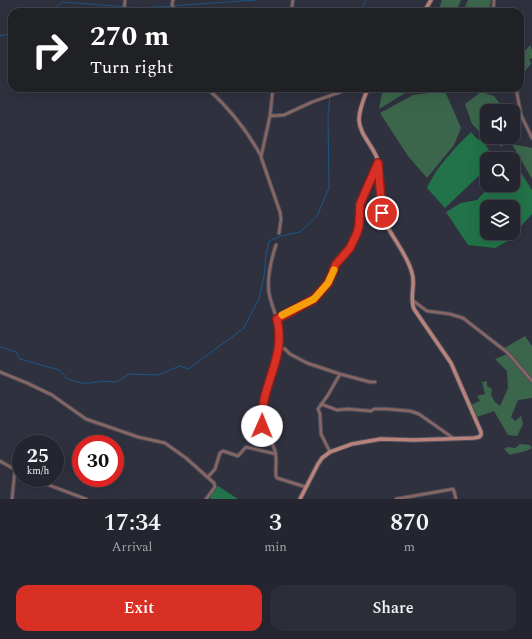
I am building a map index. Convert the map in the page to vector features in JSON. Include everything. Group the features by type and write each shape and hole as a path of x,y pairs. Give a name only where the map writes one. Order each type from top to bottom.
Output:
{"main road":[{"path":"300,499 322,458 330,452 352,444 380,439 414,440 474,438 482,435 451,363 414,309 412,300 413,273 385,222 382,213 377,158 360,126 360,110 367,92"}],"street":[{"path":"211,92 233,113 248,134 261,157 280,212 281,219 279,233"},
{"path":"261,157 270,116 273,92"},
{"path":"270,116 284,115 312,102 341,92"},
{"path":"517,92 521,115 532,138"},
{"path":"277,319 314,299 328,283 336,264 350,248 357,233 359,226 360,204 378,163"},
{"path":"276,245 273,253 268,286 271,302 280,331 277,356 262,404 262,426 274,447 276,454 277,478 306,487"},
{"path":"412,300 427,311 450,314 463,318 508,353 532,382"},
{"path":"278,347 285,349 290,354 307,363 340,374 375,382"},
{"path":"0,372 27,382 52,395 86,419 138,437 165,444 186,458 214,482 215,487 208,498"},
{"path":"330,452 320,430 320,414 318,409 340,374"},
{"path":"321,404 337,410 348,409 371,411 374,409 387,409 410,411 419,414 453,438"},
{"path":"208,477 215,469 220,453 223,451 240,456 246,447 276,454"},
{"path":"0,461 12,468"},
{"path":"12,499 13,487"},
{"path":"54,487 86,499"},
{"path":"396,499 453,489 456,499"}],"green space":[{"path":"442,0 461,0 458,8 439,8"},
{"path":"468,0 491,0 490,8 465,8"},
{"path":"530,45 532,50 532,58 529,59 531,64 525,71 524,50 526,50"},
{"path":"382,92 407,92 379,109"},
{"path":"445,92 461,128 454,145 427,178 408,156 380,113 413,95"},
{"path":"481,92 494,96 500,104 480,104 480,132 472,124 465,104"},
{"path":"471,132 480,140 480,144 485,144 490,152 480,152 480,175 445,208 427,188 436,172 452,151"},
{"path":"512,144 532,148 532,179 520,158 520,152 517,152"},
{"path":"520,171 532,190 532,214 520,228 520,200 480,200 480,240 509,240 495,248 468,245 446,212 461,203 477,200 484,192 520,192"},
{"path":"525,336 532,346 532,398 518,400 511,417 515,421 521,416 523,424 517,436 508,435 494,411 477,417 471,405 480,401 477,396 485,394 482,382 487,381 487,386 492,389 491,395 495,402 500,406 508,388 507,371 495,359 507,354 503,349"},
{"path":"520,444 530,445 532,448 527,451 510,455 504,449 508,447 515,448"},
{"path":"218,486 238,499 211,499 209,497"}],"waterway":[{"path":"140,8 256,0"},
{"path":"362,8 366,0"},
{"path":"55,8 62,2 140,8"},
{"path":"0,36 8,34"},
{"path":"0,347 16,352 20,359 59,370 68,379 81,383 104,381 116,382 129,374 158,375 180,366 188,369 243,329 259,299 269,241 281,236 300,232 317,216 329,188 328,116 330,96"}],"slow traffic":[{"path":"282,315 314,299 328,283 334,270"}],"route":[{"path":"262,426 262,404 280,343 280,331 277,319 314,299 328,283 336,264 350,248 357,233 359,226 360,204 369,188 378,163 380,170 382,213"}]}
